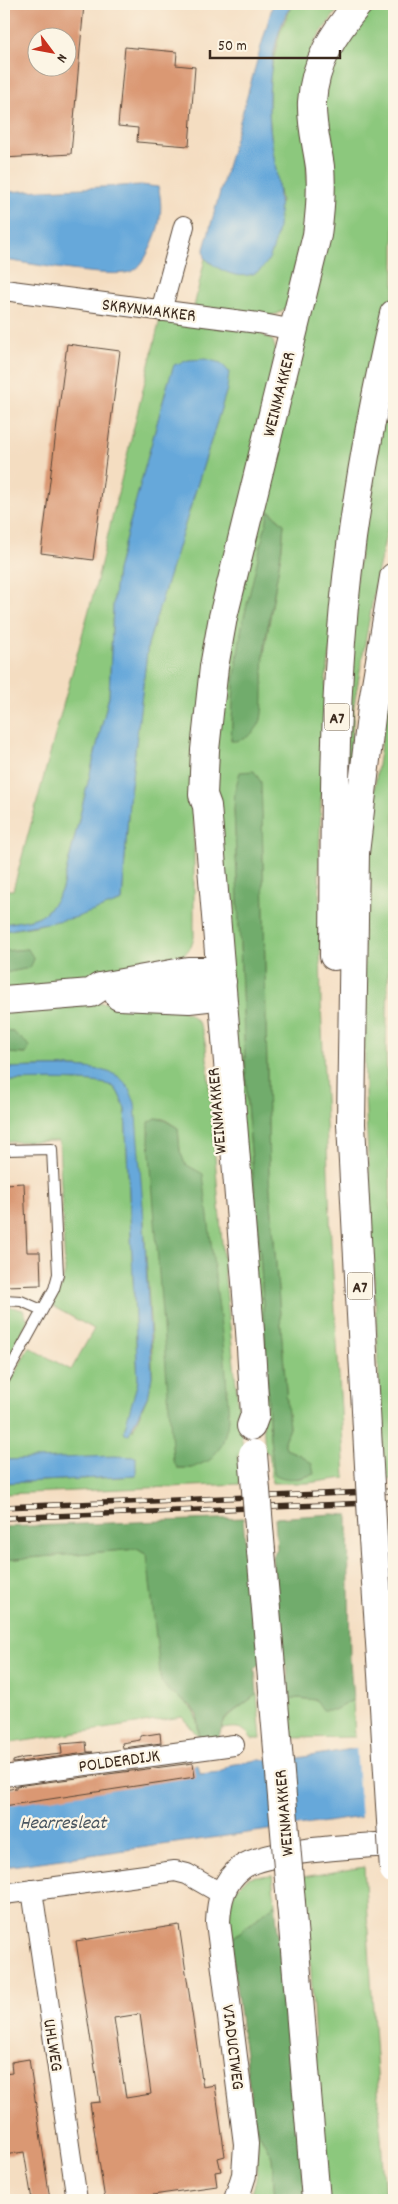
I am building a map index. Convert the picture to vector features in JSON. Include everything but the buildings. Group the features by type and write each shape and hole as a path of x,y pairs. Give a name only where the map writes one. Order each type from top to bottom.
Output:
{"main road":[{"name":"WEINMAKKER","path":"316,2200 251,1426 246,1415 239,1354 211,983 207,806 203,795 206,741 218,642 311,265 319,219 321,179 312,111 316,76 328,45 358,4"},
{"name":"A7","path":"351,1124 335,1021 335,798 339,676 355,513 367,442 394,314"},
{"name":"A7","path":"394,577 372,708 355,853 351,1124 373,1538 394,1870"},
{"path":"4,1000 91,993 98,997 137,996 189,999 211,983"}],"street":[{"path":"161,311 184,226"},
{"name":"SKRYNMAKKER","path":"4,290 258,323 294,330"},
{"name":"POLDERDIJK","path":"4,1776 234,1745"},
{"path":"4,1894 174,1871 187,1874 222,1894 230,1879 239,1869 259,1859 338,1848 394,1844"},
{"name":"UHLWEG","path":"32,1890 78,2200"},
{"name":"VIADUCTWEG","path":"222,1894 218,1908 218,1930 245,2135 244,2175 236,2200"}],"lane":[{"path":"4,1150 52,1149 58,1274 54,1289 4,1380"},
{"path":"4,1300 21,1301 42,1310"}],"green space":[{"path":"292,4 342,4 315,41 309,56 308,198 306,224 286,308 277,314 268,316 194,307 205,258 211,264 281,202 272,149 269,110 270,74 280,32"},
{"path":"394,8 394,289 386,324 326,678 319,868 321,1003 331,1241 345,1478 308,1483 272,1483 269,1453 265,1452 213,805 220,692 265,487 330,65 365,16 378,9","holes":["270,511 284,524 282,548 264,654 261,720 231,741 234,683 242,626","234,809 262,812 269,1177 289,1428 284,1441 286,1449 300,1455 314,1474 297,1479 274,1474 270,1438 261,1266 247,1104"]},
{"path":"160,319 259,332 273,341 276,351 194,770 194,938 191,947 178,961 138,975 4,991 4,973 29,968 28,949 4,951 4,931 35,926 122,901 129,801 148,644 227,389 189,360 175,365 168,383 117,570 113,606 109,696 62,889 45,913 32,919 4,924 4,890 13,890 96,584"},
{"path":"394,345 394,501 378,570 354,705 345,850 343,660"},
{"path":"269,511 284,524 264,653 262,716 252,734 244,739 231,741 234,683 242,626"},
{"path":"394,656 394,865 386,1048 394,1307 394,1479 384,1480 365,1094 363,926 374,792"},
{"path":"254,771 261,782 269,1177 289,1428 284,1441 286,1449 300,1455 312,1464 314,1474 294,1479 274,1474 270,1438 261,1266 247,1104 234,809 235,790 240,772"},
{"path":"28,949 34,959 30,968 4,973 4,951"},
{"path":"132,1002 180,1010 196,1019 201,1027 206,1046 225,1280 243,1449 238,1455 240,1484 4,1494 4,1483 136,1476 135,1457 4,1460 4,1394 29,1347 71,1370 94,1329 52,1306 62,1286 65,1271 59,1141 4,1142 4,1081 96,1082 115,1088 120,1095 125,1109 119,1077 106,1072 62,1066 4,1068 4,1053 26,1054 13,1032 4,1031 4,1009","holes":["125,1110 143,1207 152,1376 149,1393 133,1430 132,1405 138,1381","156,1118 164,1119 178,1128 180,1151 185,1165 192,1468 178,1468 173,1460"]},
{"path":"4,1031 13,1032 30,1046 26,1054 4,1053"},
{"path":"156,1118 178,1128 180,1151 185,1164 203,1174 225,1360 229,1420 222,1445 210,1460 192,1468 177,1468 173,1460 149,1141 149,1122"},
{"path":"4,1305 23,1310 28,1320 4,1366"},
{"path":"332,1514 348,1515 350,1661 353,1700 334,1710 323,1710 316,1700 298,1698 289,1700 287,1666 281,1661 272,1556 277,1549 275,1518"},
{"path":"243,1518 246,1552 252,1559 261,1663 255,1669 257,1694 225,1718 218,1740 209,1742 199,1737 197,1715 191,1706 170,1692 161,1682 147,1555 137,1549 4,1560 4,1527"},
{"path":"394,1532 394,1618 387,1533"},
{"path":"137,1549 147,1555 170,1692 189,1706 195,1714 199,1737 182,1717 4,1744 4,1560"},
{"path":"257,1694 261,1739 252,1739 239,1728 222,1729 225,1719"},
{"path":"297,1698 316,1700 334,1710 353,1700 355,1737 291,1738 289,1700"},
{"path":"364,1867 385,2200 324,2200 307,1902 303,1877"},
{"path":"272,1875 275,1904 230,1940 230,1906 236,1890 248,1878"},
{"path":"275,1904 306,2200 275,2200 272,2157 254,2123 230,1940"},
{"path":"254,2123 272,2157 275,2200 249,2200 256,2180 258,2162"}],"water":[{"path":"273,4 292,4 281,27 273,55 270,84 270,128 279,196 279,213 273,249 267,262 258,272 243,276 231,274 220,269 205,258 204,249"},
{"path":"141,185 158,187 160,213 156,233 148,252 137,269 123,273 108,274 4,260 4,192"},
{"path":"205,359 221,363 229,372 227,389 148,644 129,801 122,901 74,918 4,931 4,924 32,919 45,913 62,889 109,696 113,606 117,570 174,365 189,360"},
{"path":"63,1067 96,1069 109,1072 119,1077 125,1083 135,1103 143,1207 152,1376 149,1393 129,1434 126,1434 124,1431 138,1381 125,1109 117,1090 108,1085 80,1081 4,1081 4,1068"},
{"path":"136,1457 136,1476 4,1483 4,1460"},
{"name":"Hearresleat","path":"364,1747 369,1816 4,1867 4,1790 198,1765 200,1774 220,1772 230,1765 257,1760 286,1760"}],"pier":[{"path":"394,1740 394,1817 361,1820 356,1745"}],"railway":[{"path":"4,1507 394,1491"},
{"path":"4,1518 394,1502"}]}
